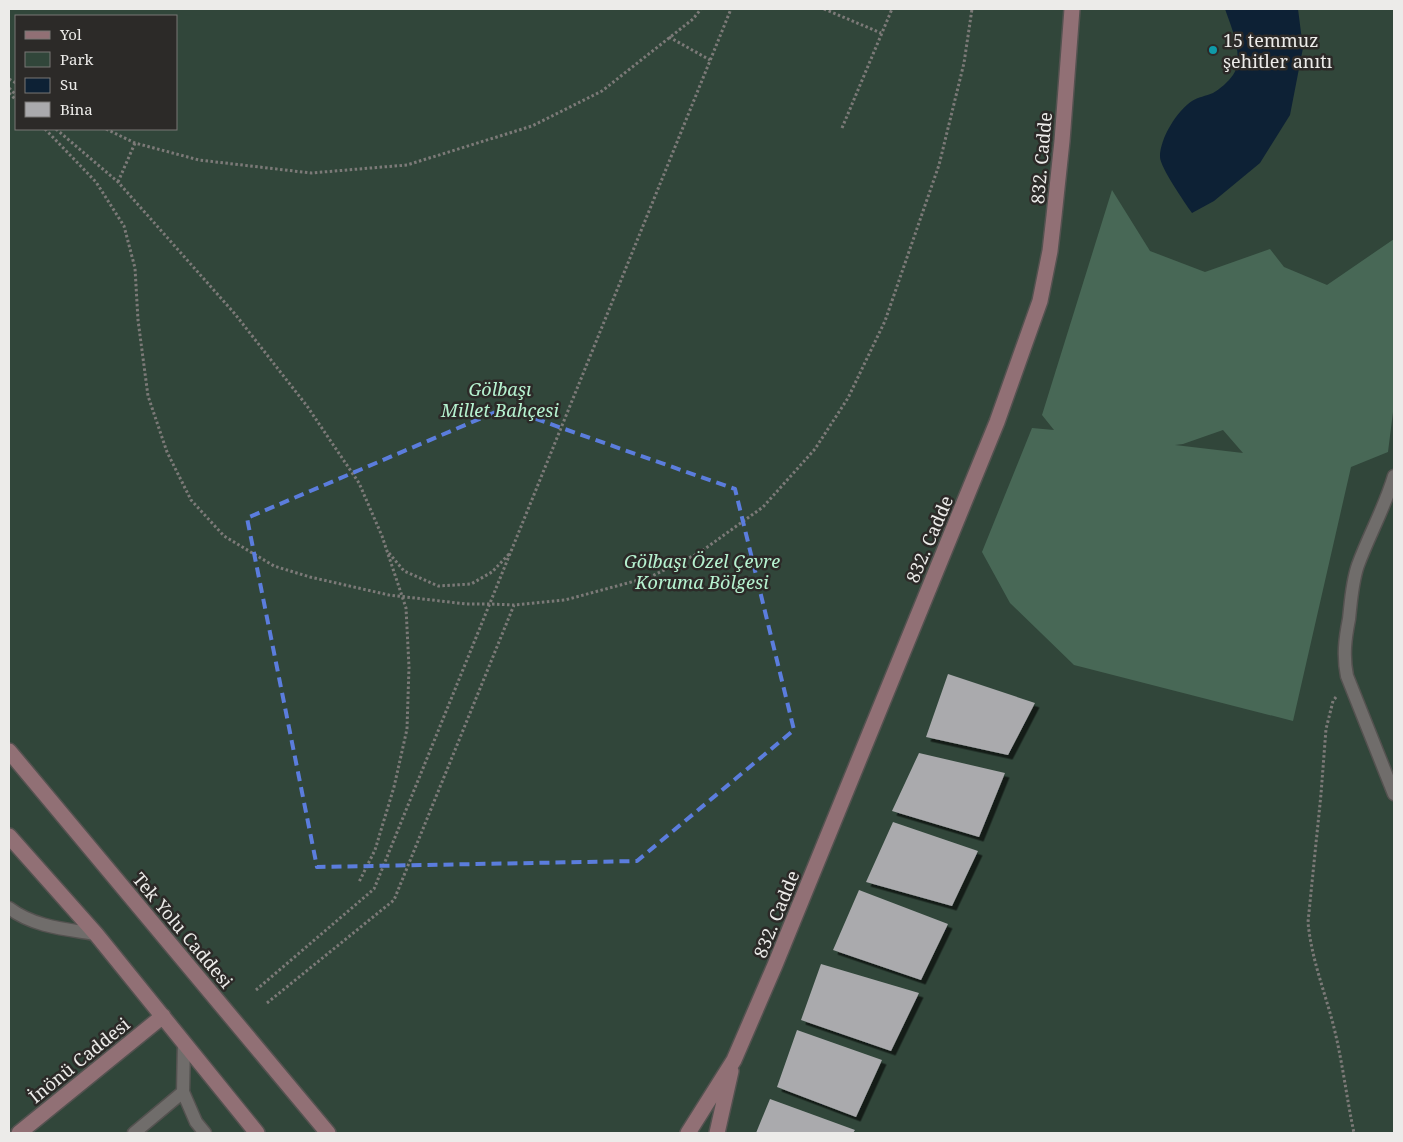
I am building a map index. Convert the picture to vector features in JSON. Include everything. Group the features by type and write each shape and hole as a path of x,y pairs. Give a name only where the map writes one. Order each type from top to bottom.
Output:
{"street":[{"name":"832. Cadde","path":"688,1133 734,1060 775,965 997,422 1040,300 1050,251 1054,216 1072,9"},
{"name":"Tek Yolu Caddesi","path":"9,751 328,1133"},
{"path":"9,836 96,934 257,1133"},
{"name":"İnönü Caddesi","path":"19,1133 162,1016"},
{"name":"832. Cadde","path":"717,1133 734,1060"}],"lane":[{"path":"1394,476 1357,568 1344,648 1344,662 1351,686 1394,794"},
{"path":"9,908 39,924 96,934"},
{"path":"184,1042 183,1092 196,1122 205,1133"},
{"path":"134,1133 183,1092"}],"path":[{"path":"108,130 134,143 199,160 311,173 407,165 532,126 602,91 669,38 701,9"},
{"path":"256,990 374,888 731,9"},
{"path":"824,9 882,33"},
{"path":"842,128 892,9"},
{"path":"45,130 96,182 124,226 135,268 138,320 148,396 167,452 191,500 224,536 274,566 310,578 388,595 466,604 514,605 565,600 650,577 699,553 763,508 815,450 848,398 885,321 939,165 964,63 972,9"},
{"path":"669,38 710,60"},
{"path":"57,130 118,182 235,314 307,406 359,483 387,551 406,608 409,667 407,729 389,805 375,850 359,882"},
{"path":"118,182 134,143"},
{"path":"387,551 404,571 438,586 471,584 492,572 511,551"},
{"path":"267,1003 394,900 514,605"},
{"path":"1351,686 1333,701 1326,729 1308,922 1313,959 1332,1020 1344,1070 1354,1133"}],"highlighted area":[{"path":"505,408 735,489 794,730 637,861 317,867 247,518"}],"green space":[{"name":"Gölbaşı Özel Çevre Koruma Bölgesi","path":"9,9 1394,9 1394,1133 9,1133"},
{"path":"1112,190 1150,251 1205,272 1270,249 1284,267 1327,285 1394,239 1394,404 1388,452 1351,467 1293,721 1074,665 1010,603 982,552 1032,428 1054,430 1042,415","holes":["1223,430 1243,453 1175,445"]}],"water":[{"path":"1225,9 1298,9 1303,48 1290,115 1260,163 1214,201 1192,213 1164,169 1160,157 1161,150 1170,126 1186,105 1218,90 1233,75 1238,60 1236,42"}],"building":[{"path":"948,674 1035,703 1008,755 926,737"},
{"path":"919,753 1005,773 979,837 892,811"},
{"path":"893,822 978,851 952,906 866,882"},
{"path":"859,890 948,924 921,980 833,950"},
{"path":"821,964 919,993 891,1051 801,1020"},
{"path":"797,1030 882,1060 856,1117 777,1087"},
{"path":"770,1099 855,1130 853,1133 756,1133"}],"place":[{"name":"15 temmuz şehitler anıtı","path":"1213,50"}],"park label":[{"name":"Gölbaşı Millet Bahçesi","path":"500,399"}]}
